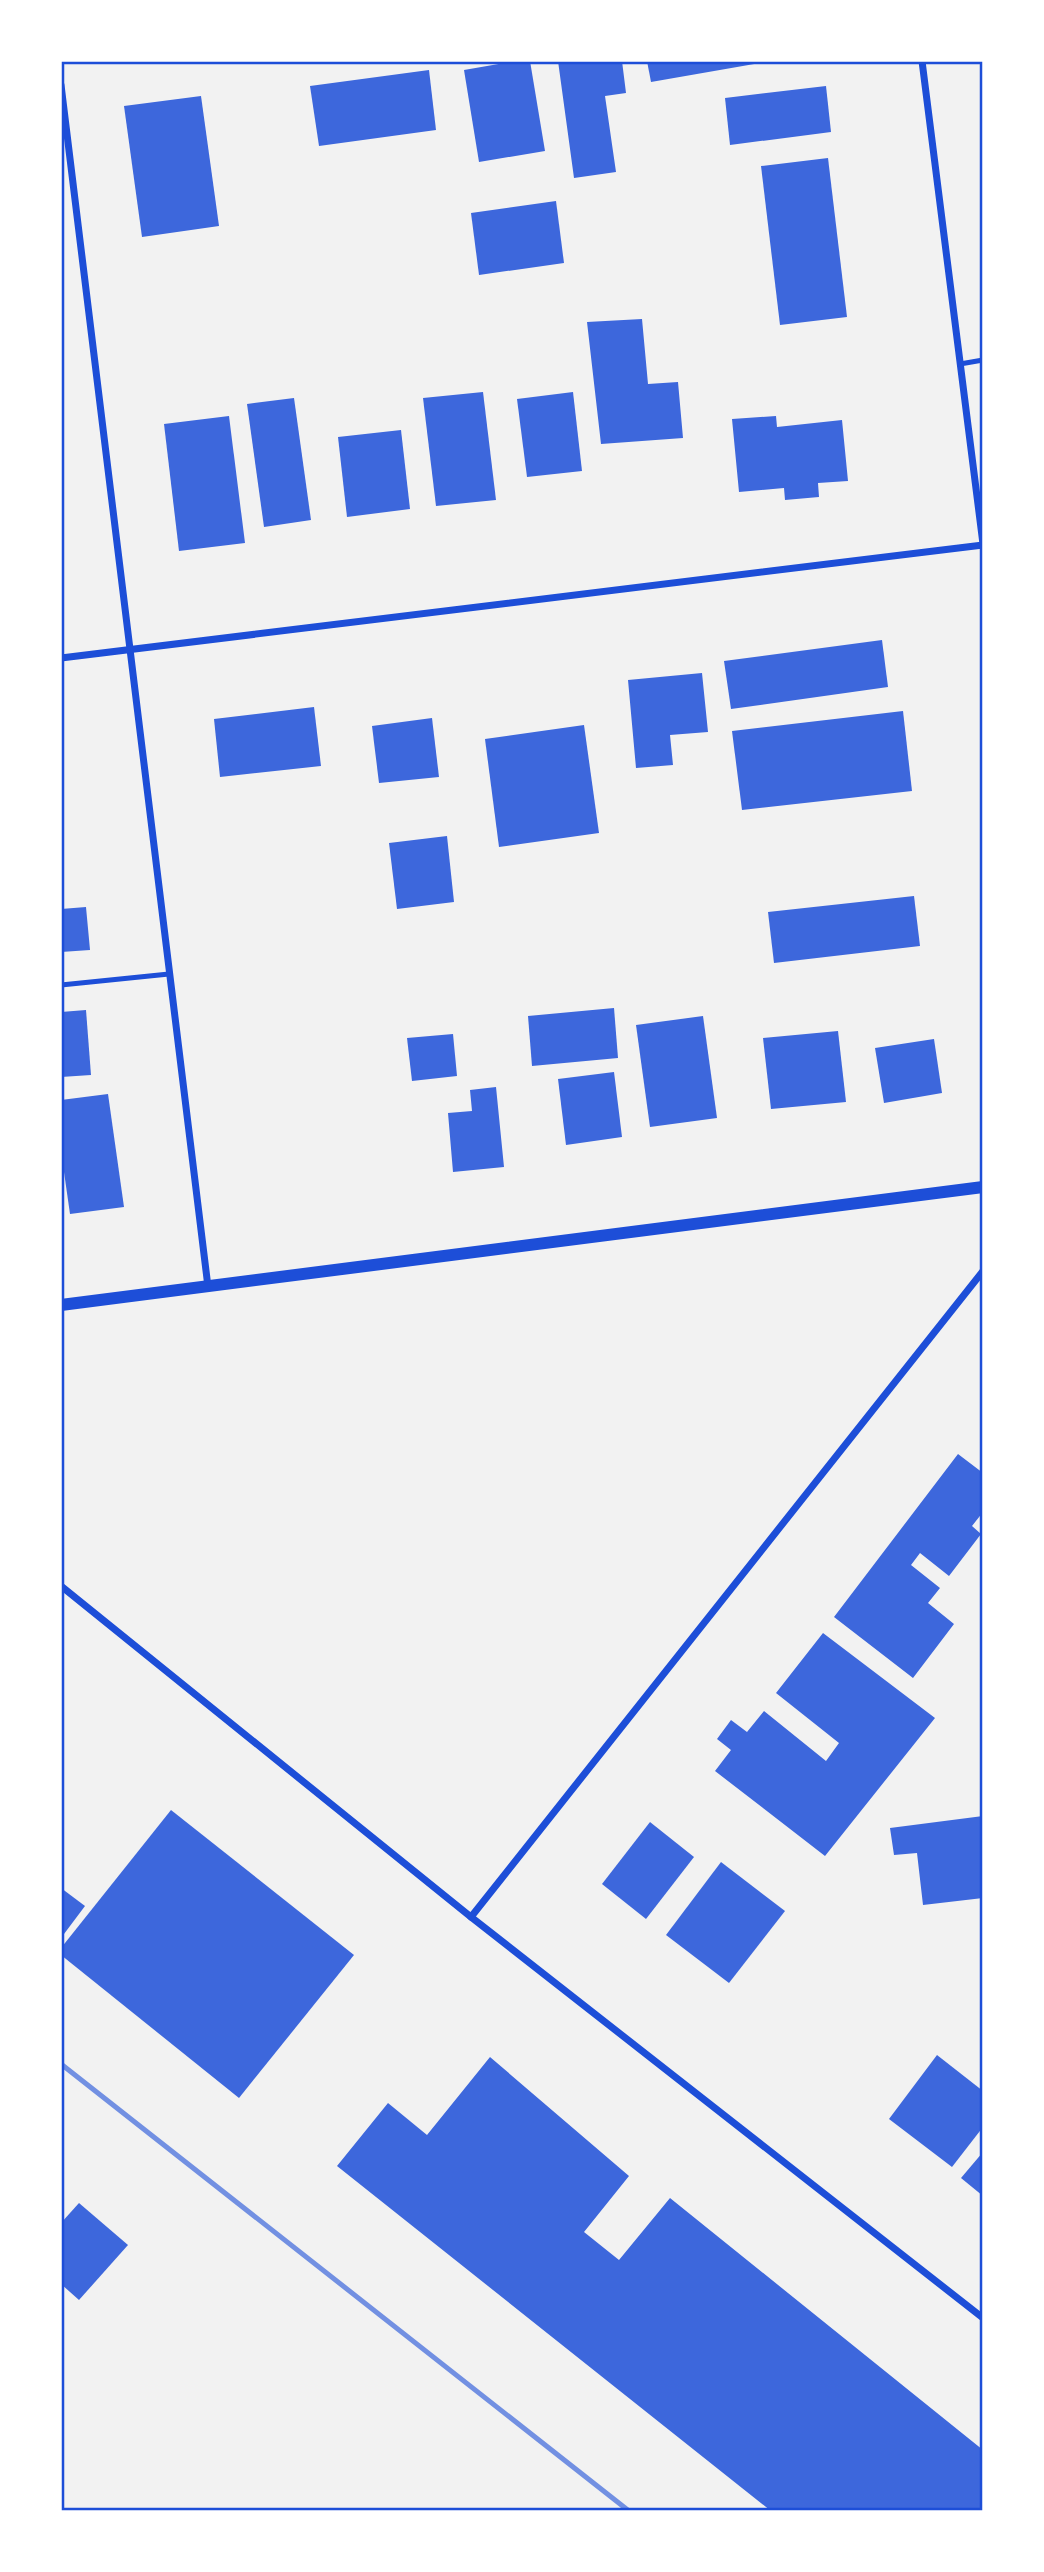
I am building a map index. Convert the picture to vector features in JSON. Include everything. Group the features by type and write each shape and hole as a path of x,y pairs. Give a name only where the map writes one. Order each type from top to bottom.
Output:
{"street":[{"path":"61,658 983,544 922,61"},
{"path":"61,85 208,1287"},
{"path":"61,1305 983,1187"},
{"path":"471,1917 983,1271"},
{"path":"61,1587 471,1917 983,2318"}],"lane":[{"path":"960,364 983,360"},
{"path":"61,985 169,974"}],"building":[{"path":"530,61 545,151 479,162 464,70"},
{"path":"558,61 622,61 626,93 605,96 616,172 574,178"},
{"path":"647,61 760,61 760,63 651,82"},
{"path":"429,70 436,130 319,146 310,86"},
{"path":"826,86 831,132 730,145 725,98"},
{"path":"201,96 219,226 142,237 124,106"},
{"path":"828,158 847,317 780,325 761,166"},
{"path":"556,201 564,263 479,275 471,213"},
{"path":"642,319 648,384 678,382 683,438 601,444 587,322"},
{"path":"483,392 496,500 436,506 423,398"},
{"path":"573,392 582,471 527,477 517,399"},
{"path":"294,398 311,520 264,527 247,404"},
{"path":"229,416 245,543 179,551 164,424"},
{"path":"776,416 777,427 842,420 848,481 818,483 819,497 785,500 784,488 739,492 732,419"},
{"path":"401,430 410,509 347,517 338,437"},
{"path":"882,640 888,687 731,709 724,661"},
{"path":"702,673 708,732 670,735 673,765 636,768 628,680"},
{"path":"314,707 321,766 220,777 214,719"},
{"path":"903,711 912,791 742,810 732,731"},
{"path":"432,718 439,777 379,783 372,726"},
{"path":"584,725 599,833 499,847 485,739"},
{"path":"447,836 454,902 397,909 389,843"},
{"path":"914,896 920,946 774,963 768,912"},
{"path":"86,907 90,950 61,952 61,909"},
{"path":"614,1008 618,1058 532,1066 528,1016"},
{"path":"86,1010 91,1075 61,1077 61,1012"},
{"path":"703,1016 717,1118 650,1127 636,1025"},
{"path":"838,1031 846,1102 771,1109 763,1038"},
{"path":"453,1034 457,1076 412,1081 407,1038"},
{"path":"934,1039 942,1093 884,1103 875,1048"},
{"path":"614,1072 622,1137 566,1145 558,1079"},
{"path":"496,1087 504,1167 453,1172 448,1113 472,1111 470,1090"},
{"path":"108,1094 124,1207 70,1214 61,1151 61,1100"},
{"path":"958,1454 983,1473 983,1512 972,1526 981,1534 949,1576 920,1553 911,1565 940,1588 928,1603 954,1624 913,1678 834,1617"},
{"path":"823,1633 935,1718 825,1856 715,1771 731,1750 717,1739 731,1720 747,1732 764,1711 826,1761 839,1743 776,1693"},
{"path":"171,1810 354,1955 239,2098 61,1955 61,1948"},
{"path":"983,1816 983,1898 923,1905 917,1853 894,1855 890,1828"},
{"path":"650,1822 694,1857 646,1919 602,1884"},
{"path":"721,1862 785,1911 729,1983 666,1935"},
{"path":"61,1888 85,1906 61,1938"},
{"path":"937,2055 983,2091 983,2127 952,2167 889,2119"},
{"path":"490,2057 629,2176 584,2232 619,2260 670,2198 983,2450 983,2511 771,2511 337,2166 388,2103 427,2135"},
{"path":"983,2152 983,2196 961,2178"},
{"path":"79,2203 128,2245 79,2300 61,2284 61,2223"}],"railway":[{"path":"61,2064 629,2511"}]}
